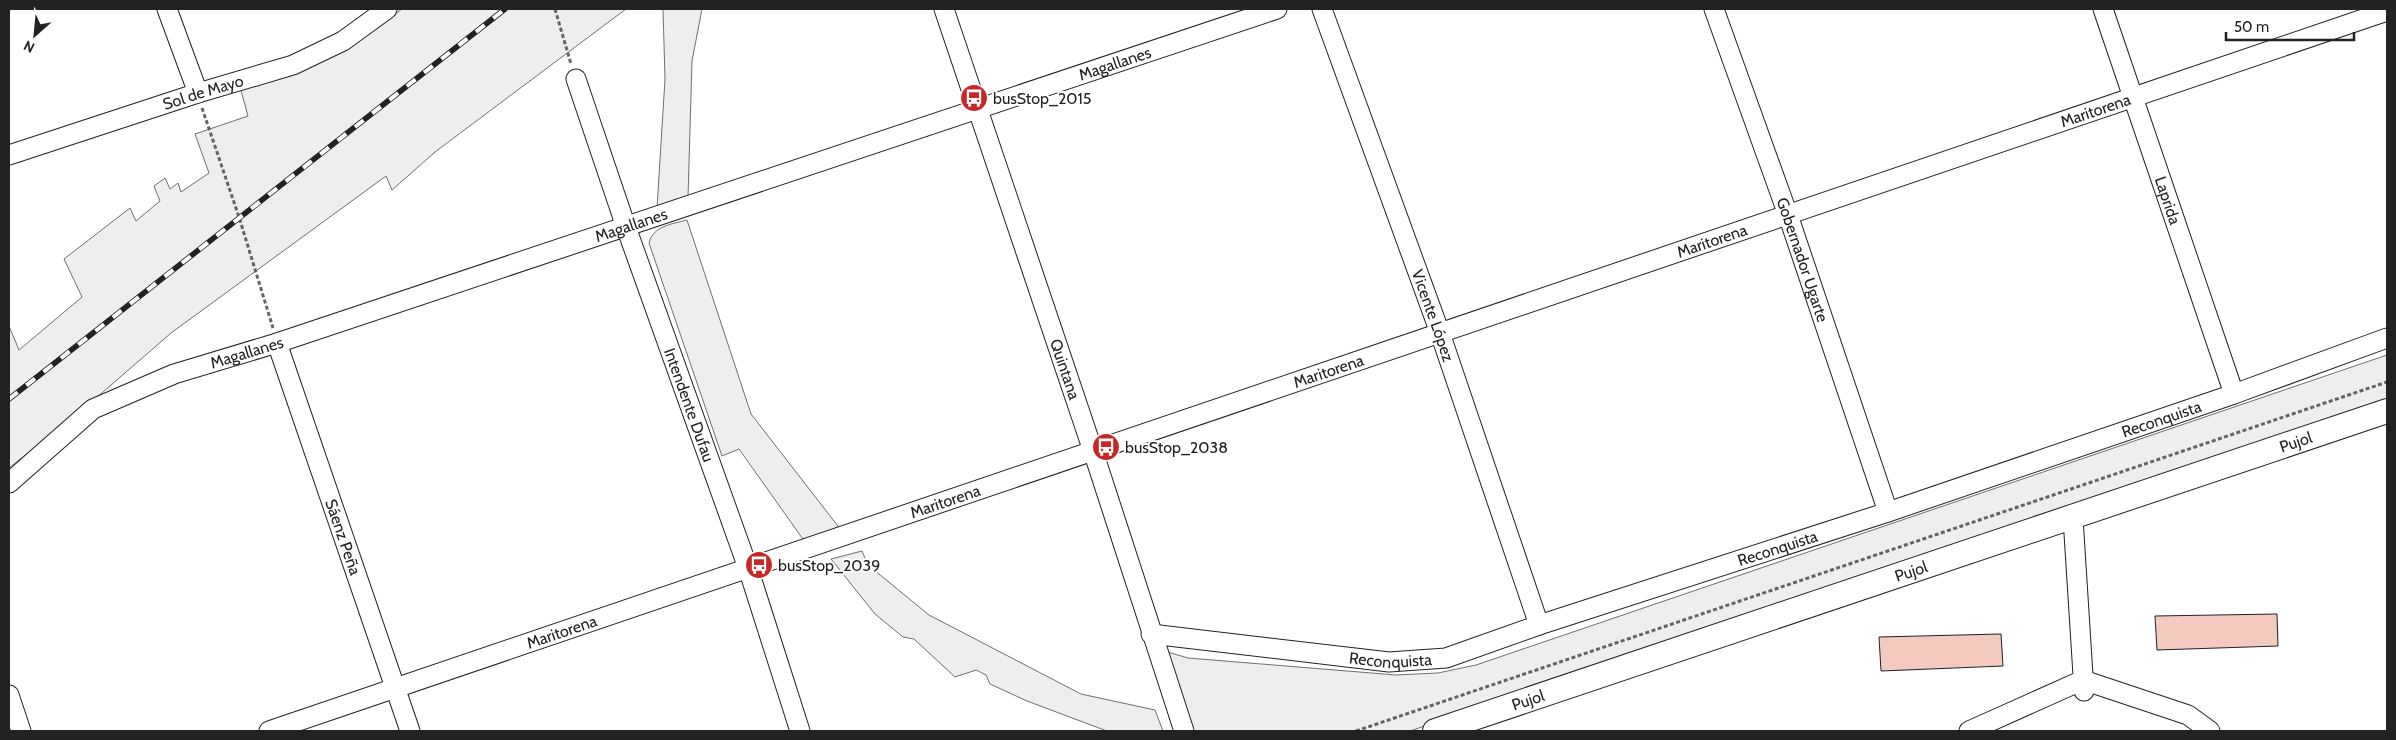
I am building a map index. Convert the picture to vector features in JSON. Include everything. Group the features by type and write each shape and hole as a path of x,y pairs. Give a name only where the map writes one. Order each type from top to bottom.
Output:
{"main road":[{"name":"Pujol","path":"1436,731 2387,411"}],"street":[{"path":"167,9 198,93"},
{"name":"Sol de Mayo","path":"9,155 198,93 294,66 343,41 387,9"},
{"name":"Quintana","path":"944,9 1093,451 1184,731"},
{"name":"Magallanes","path":"9,483 93,409 174,374 278,343 1278,9"},
{"name":"Vicente López","path":"1322,9 1440,333 1539,625"},
{"name":"Gobernador Ugarte","path":"1714,9 1788,215 1888,512"},
{"name":"Laprida","path":"2102,9 2234,394"},
{"name":"Maritorena","path":"269,731 2387,11"},
{"name":"Intendente Dufau","path":"576,79 626,227 748,568 800,731"},
{"name":"Reconquista","path":"1151,634 1389,662 1446,658 1539,625 1888,512 2234,394 2387,338"},
{"name":"Sáenz Peña","path":"278,343 410,731"},
{"path":"2073,518 2084,686"},
{"path":"1969,731 2084,686 2188,714 2210,731"},
{"path":"9,695 21,731"}],"path":[{"path":"555,9 576,79"},
{"path":"198,93 240,217 278,343"},
{"path":"1356,731 2387,382"}],"shaded area":[{"path":"402,9 626,9 435,152 392,190 386,176 171,333 80,412 9,468 9,326 19,350 82,297 64,259 130,208 136,221 160,201 154,186 165,178 170,189 178,183 181,192 209,173 195,134 248,116 240,87 381,24"},
{"path":"663,9 702,9 692,61 688,197 657,208 665,79"},
{"path":"687,220 751,414 841,530 805,542 739,449 722,456 649,243 651,237 659,229"},
{"path":"2387,355 2387,399 1410,731 1191,731 1164,651 1188,658 1396,675 1438,673 1476,665"},
{"path":"862,551 868,565 929,615 1081,694 1155,710 1163,731 1107,731 1027,701 990,684 986,675 976,670 955,677 914,639 903,637 875,614 831,559"}],"building":[{"path":"2277,614 2278,646 2157,650 2155,616"},
{"path":"2001,634 2003,666 1881,671 1879,637"}],"railway":[{"path":"9,399 505,9"}],"place":[{"name":"busStop_2015","path":"974,98"},
{"name":"busStop_2038","path":"1106,447"},
{"name":"busStop_2039","path":"759,565"}]}
